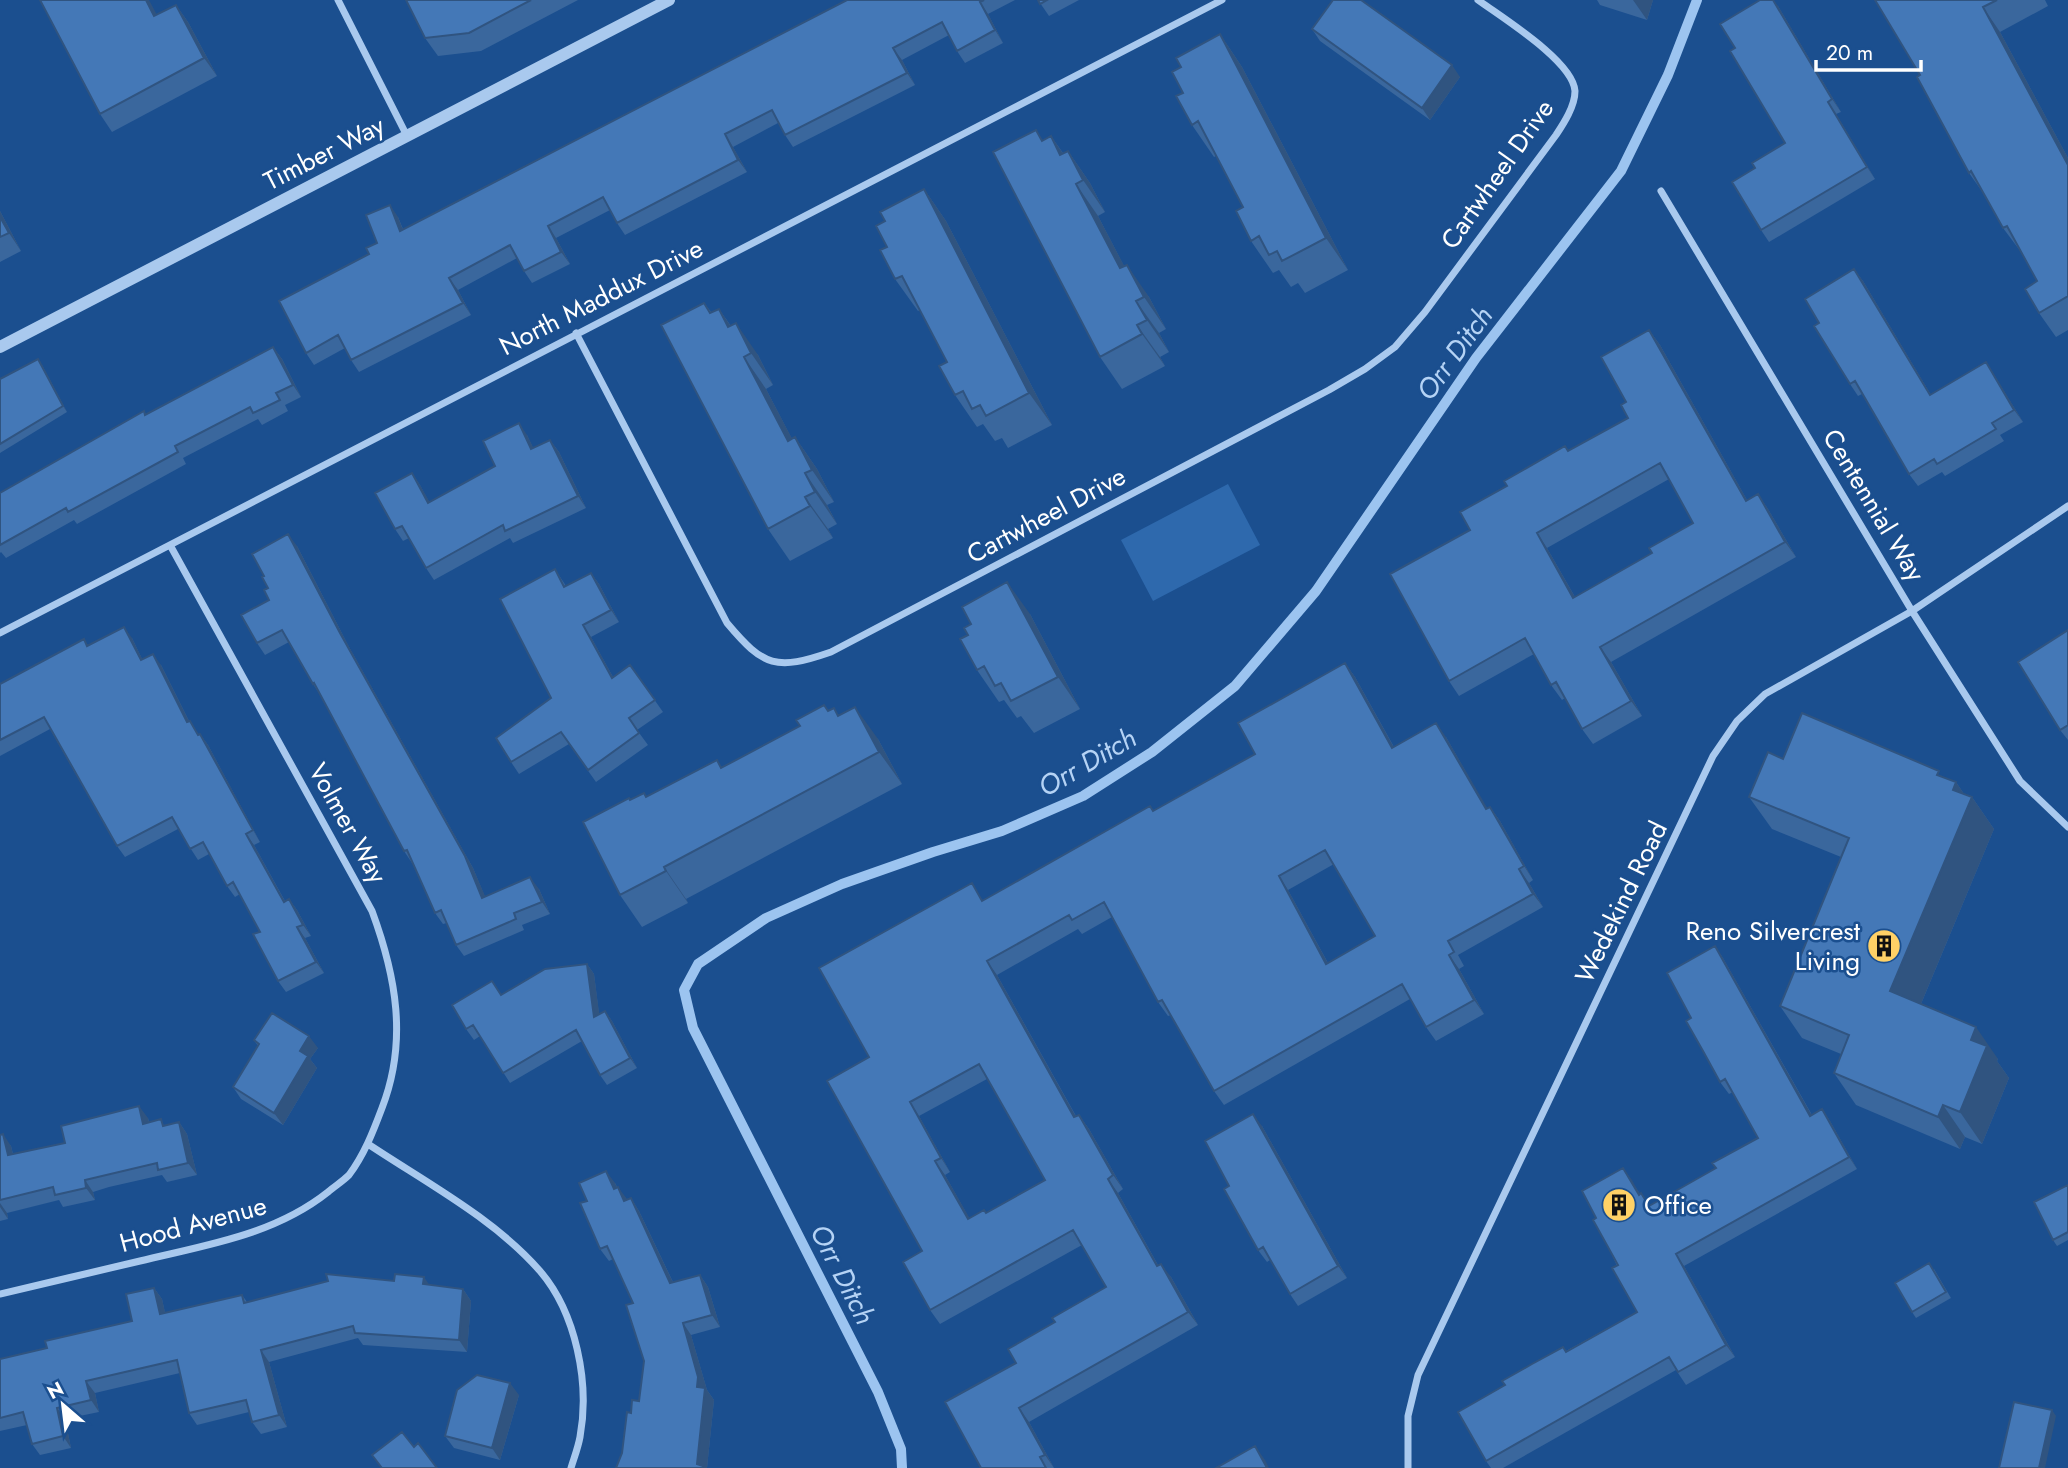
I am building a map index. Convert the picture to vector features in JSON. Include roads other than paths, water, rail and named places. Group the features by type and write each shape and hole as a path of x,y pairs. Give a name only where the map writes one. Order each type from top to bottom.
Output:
{"street":[{"path":"338,0 407,136"},
{"name":"Timber Way","path":"0,347 669,0"},
{"name":"North Maddux Drive","path":"0,633 1222,0"},
{"name":"Cartwheel Drive","path":"576,333 727,624 746,646 765,660 786,664 831,652 1365,369 1395,346 1424,312 1556,135 1568,116 1575,91 1569,74 1550,53 1478,0"},
{"name":"Centennial Way","path":"1661,191 1912,611 2020,781 2068,827"},
{"name":"Wedekind Road","path":"1408,1468 1408,1416 1418,1375 1713,756 1737,722 1765,694 1912,611 2068,506"},
{"name":"Volmer Way","path":"170,545 372,911 387,952 396,1000 397,1044 388,1092 368,1144"},
{"path":"368,1144 506,1238 540,1272 563,1306 576,1341 583,1389 580,1436 571,1468"},
{"name":"Hood Avenue","path":"0,1294 238,1238 279,1223 318,1200 347,1176 368,1144"}],"waterway":[{"name":"Orr Ditch","path":"902,1468 901,1449 878,1392 693,1028 684,990 698,964 766,918 842,884 1002,831 1083,796 1152,752 1235,686 1316,591 1476,358 1621,171 1668,75 1697,0"}],"place":[{"name":"Reno Silvercrest Living","path":"1884,946"},
{"name":"Office","path":"1619,1205"}]}
